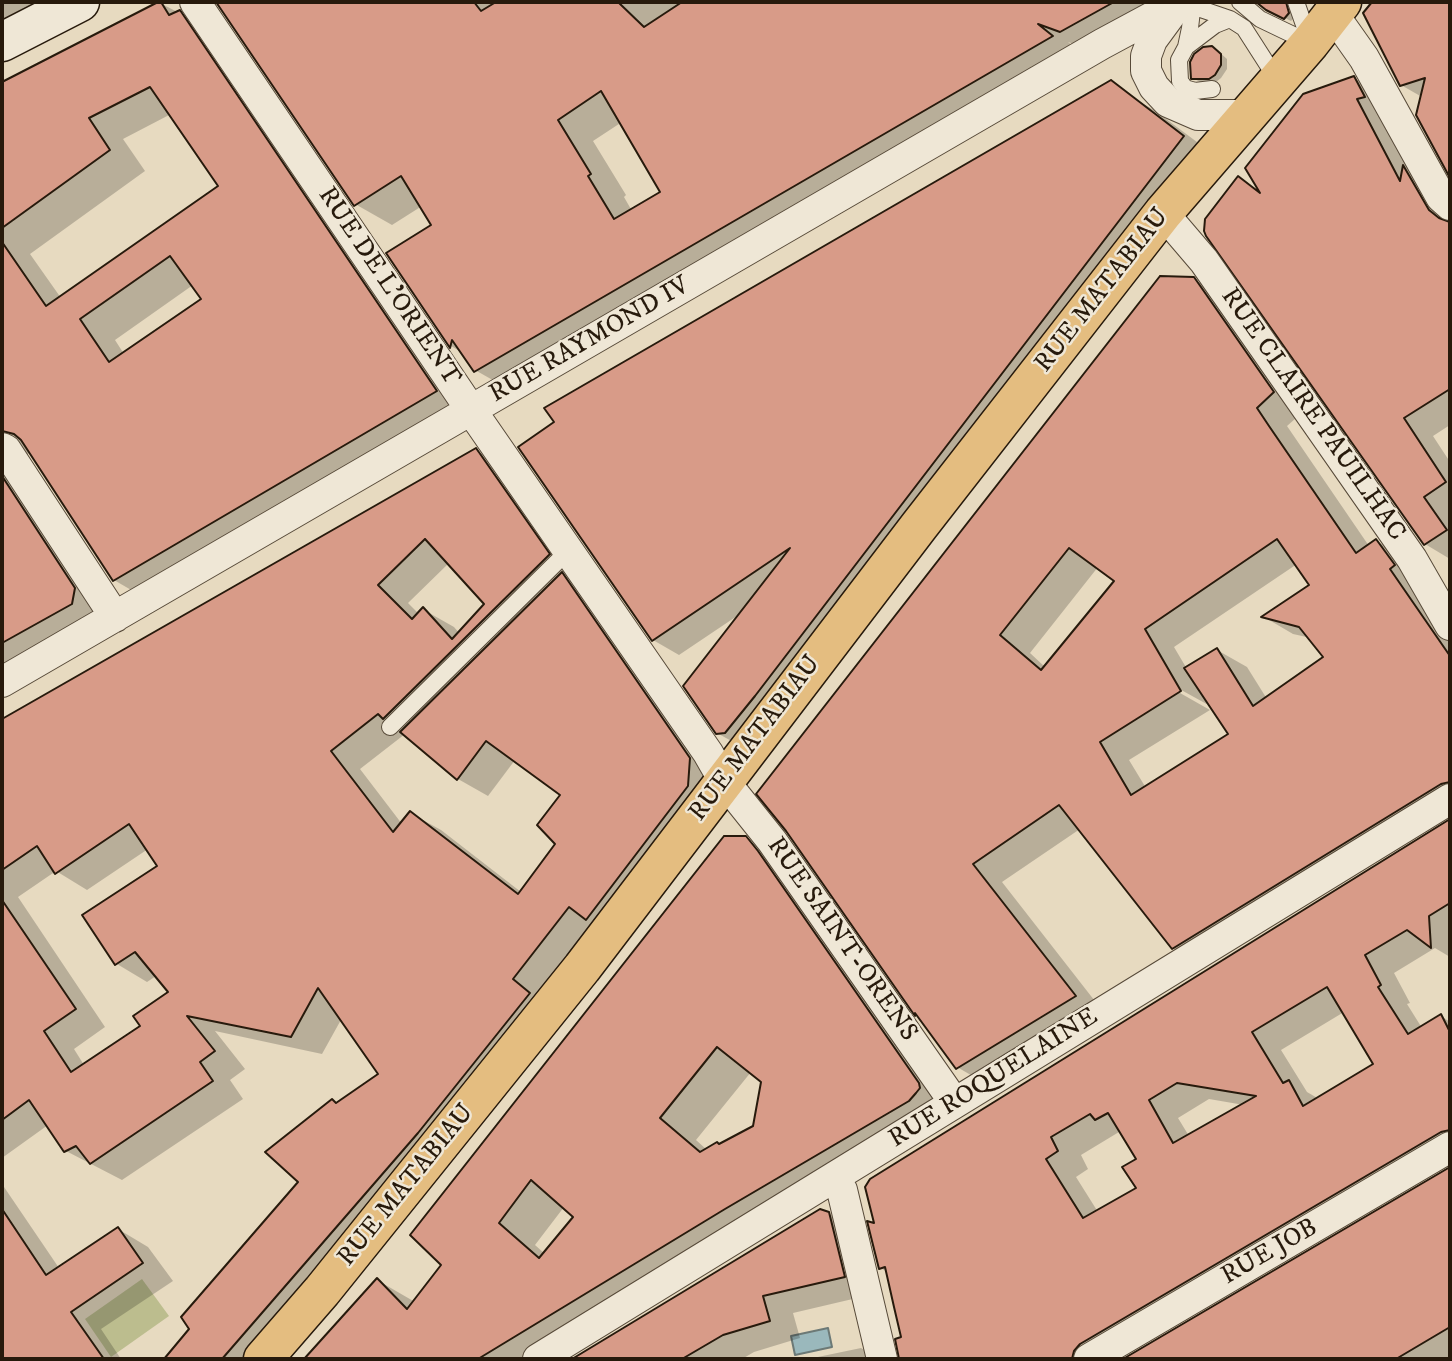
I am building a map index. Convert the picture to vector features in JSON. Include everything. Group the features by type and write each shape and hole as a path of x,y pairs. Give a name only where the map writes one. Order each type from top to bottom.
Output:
{"main road":[{"name":"RUE MATABIAU","path":"263,1359 322,1291 557,999 1163,213 1278,81 1328,15"}],"street":[{"path":"2,42 80,2"},
{"name":"RUE DE L'ORIENT","path":"195,2 471,410 708,752 724,781"},
{"path":"1186,3 1152,40 1146,57 1146,71 1153,87 1168,102 1198,115 1245,116"},
{"name":"RUE RAYMOND IV","path":"2,682 1102,44 1186,3"},
{"path":"1328,15 1364,58 1441,197 1450,205"},
{"name":"RUE CLAIRE PAUILHAC","path":"1163,213 1204,261 1412,559 1450,625"},
{"path":"2,447 115,617"},
{"name":"RUE SAINT-ORENS","path":"724,781 772,841 954,1102"},
{"name":"RUE ROQUELAINE","path":"538,1359 1450,799"},
{"name":"RUE JOB","path":"1089,1359 1450,1147"},
{"path":"835,1178 842,1190 882,1359"}],"lane":[{"path":"1296,2 1328,15"},
{"path":"1186,3 1230,19 1244,28 1278,81"},
{"path":"1186,3 1193,16 1186,47 1179,60 1180,81 1185,88 1195,91 1212,89"},
{"path":"1247,6 1328,15"},
{"path":"1186,47 1215,24 1230,19"},
{"path":"390,727 568,551"}],"green space":[{"path":"142,1279 169,1316 111,1357 85,1319"}],"water":[{"path":"828,1328 832,1347 795,1355 791,1336"}],"building":[{"path":"158,2 161,2 169,15 180,10 437,391 113,581 21,440 14,434 2,431 2,242 46,306 218,186 150,87 89,118 110,150 2,228 2,82","holes":["170,256 201,299 109,362 80,319"]},
{"path":"216,2 474,2 481,11 496,2 618,2 644,27 682,2 1114,2 1060,32 1038,24 1053,36 474,372 452,340 450,348 386,253 431,225 401,176 354,206","holes":["601,91 660,192 614,219 588,176 591,174 558,120"]},
{"path":"1256,2 1286,2 1289,13 1284,19"},
{"path":"1372,2 1450,2 1450,178 1416,115 1425,78 1400,86 1363,13"},
{"path":"1212,46 1221,54 1221,65 1215,75 1209,79 1191,79 1190,62 1194,54 1203,47"},
{"path":"1354,76 1365,97 1357,99 1400,181 1403,165 1429,210 1450,222 1450,389 1404,418 1446,482 1424,497 1447,530 1424,545 1204,231 1205,219 1238,176 1260,193 1245,168 1303,94"},
{"path":"1111,80 1184,136 755,696 725,733 716,734 683,686 790,548 652,641 518,447 554,422 544,408"},
{"path":"1160,276 1194,277 1274,392 1257,408 1269,426 1356,553 1376,539 1395,565 1390,569 1450,656 1450,782 1441,784 1172,949 1059,805 973,864 1076,996 956,1069 915,1013 915,1016 786,831 756,794","holes":["1277,539 1309,585 1261,617 1299,627 1323,657 1253,706 1217,648 1184,668 1228,734 1131,795 1100,742 1181,691 1145,629","1069,548 1114,581 1041,670 1000,635"]},
{"path":"476,448 550,554 383,719 378,714 331,751 393,832 410,811 518,894 555,844 537,825 560,795 486,741 457,780 400,732 562,572 690,758 688,786 586,920 569,907 513,979 530,993 418,1133 222,1359 164,1359 189,1329 181,1317 298,1182 265,1152 332,1099 336,1103 378,1074 318,988 291,1037 187,1016 215,1051 200,1062 213,1081 90,1164 76,1146 64,1152 29,1100 2,1120 2,900 76,1009 44,1031 71,1072 140,1026 133,1016 168,992 135,952 115,965 82,915 157,866 129,824 55,874 37,846 2,870 2,719","holes":["425,539 484,604 452,639 423,607 412,619 378,585"]},
{"path":"2,476 75,588 72,604 2,643"},
{"path":"1450,819 1450,903 1429,916 1431,948 1407,930 1365,955 1381,985 1378,987 1408,1034 1441,1014 1450,1032 1450,1130 1441,1132 1080,1344 1072,1359 899,1359 895,1339 901,1337 885,1267 879,1269 867,1221 874,1223 865,1187 870,1179","holes":["1327,987 1373,1064 1303,1106 1289,1080 1283,1083 1252,1032","1177,1083 1256,1096 1173,1143 1149,1100","1108,1113 1136,1159 1122,1167 1136,1188 1083,1218 1046,1159 1058,1151 1051,1137 1090,1114 1095,1120"]},
{"path":"724,836 746,836 758,851 919,1083 920,1088 909,1101 478,1359 304,1359 377,1278 407,1309 441,1265 410,1235","holes":["717,1047 761,1082 753,1126 700,1152 660,1118","531,1180 573,1217 539,1258 499,1223"]},
{"path":"1450,1167 1450,1327 1396,1359 1123,1359"},
{"path":"2,1209 46,1275 118,1227 143,1263 71,1312 104,1359 2,1359"},
{"path":"820,1209 829,1212 845,1277 763,1296 770,1321 723,1335 682,1359 572,1359"}]}
